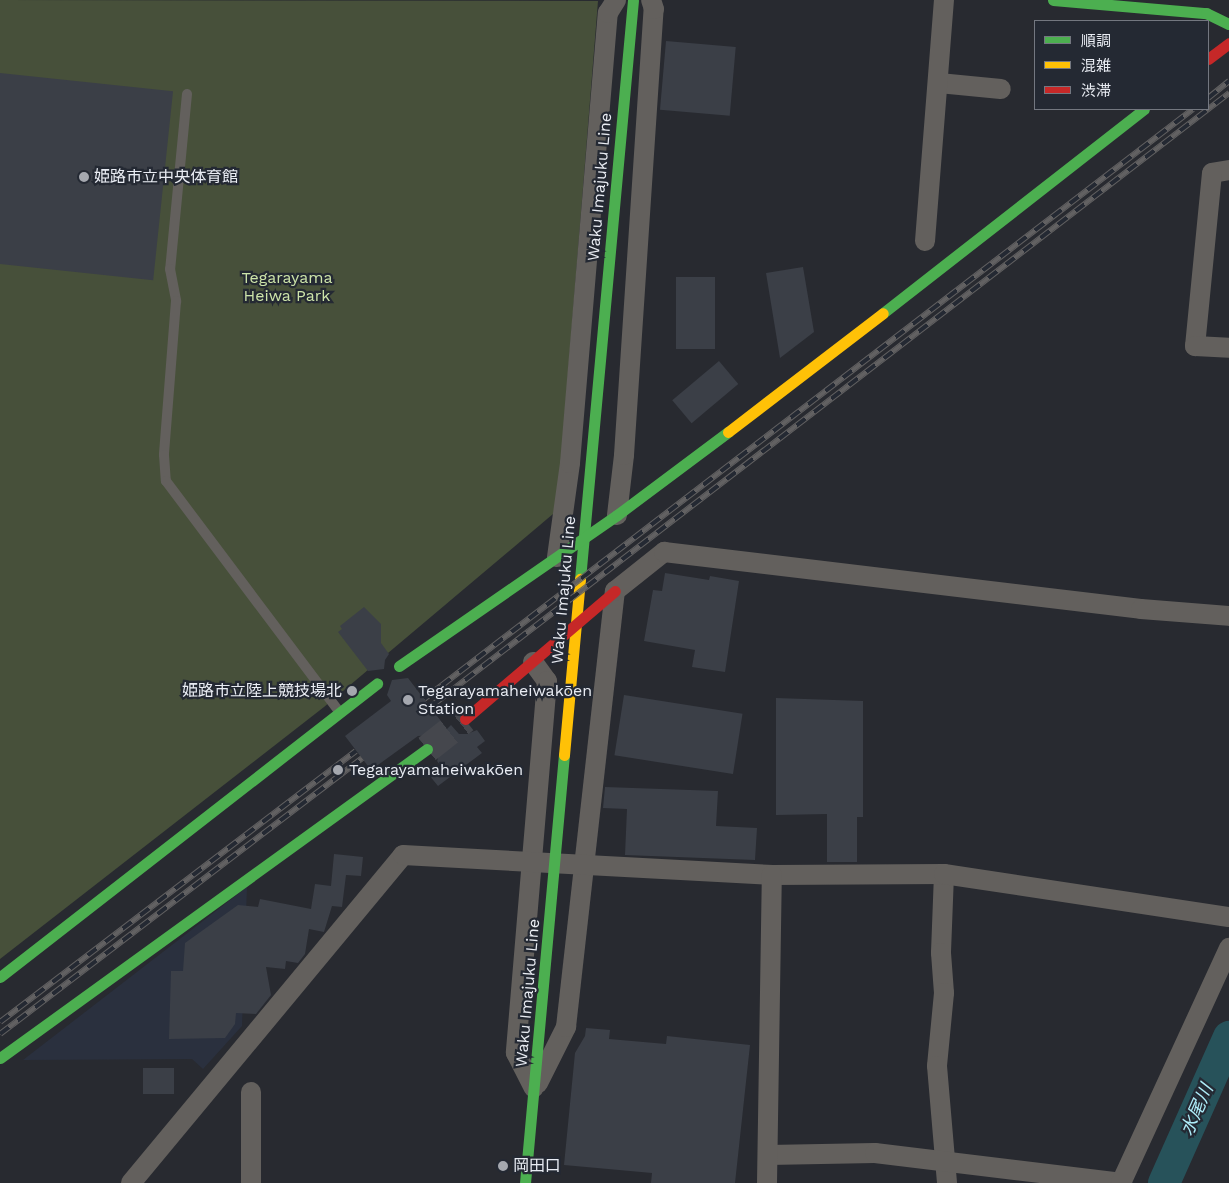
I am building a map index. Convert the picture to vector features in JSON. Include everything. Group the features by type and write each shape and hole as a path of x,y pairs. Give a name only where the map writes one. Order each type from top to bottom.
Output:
{"street":[{"path":"557,557 570,463 608,13 616,0"},
{"name":"Waku Imajuku Line","path":"524,1183 535,1090 556,869 633,0"},
{"path":"617,515 624,456 654,9 651,0"},
{"path":"925,241 939,83 944,0"},
{"path":"1053,0 1206,13 1229,24"},
{"path":"1209,58 1229,43"},
{"path":"939,83 1001,89"},
{"path":"399,666 617,515 812,369 1143,110"},
{"path":"1229,170 1212,173 1196,346 1229,348"},
{"path":"465,719 615,591 664,552 895,577 1141,609 1229,616"},
{"path":"535,1090 566,1027 615,591"},
{"path":"533,662 547,682 516,1054 535,1090"},
{"path":"0,977 335,707 377,683"},
{"path":"0,1058 427,749"},
{"path":"131,1183 403,854 772,874 944,874 1229,917"},
{"path":"767,1183 772,874"},
{"path":"944,874 941,953 944,993 937,1066 947,1163 947,1183"},
{"path":"768,1155 875,1153 1122,1183 1229,948"},
{"path":"251,1092 251,1183"}],"lane":[{"path":"188,94 170,269 176,301 164,455 166,481 335,707"}],"shaded area":[{"path":"247,887 242,1026 203,1069 192,1059 23,1060"}],"green space":[{"name":"Tegarayama Heiwa Park","path":"0,0 598,1 558,499 553,514 324,707 0,959"}],"building":[{"path":"666,41 736,47 730,116 660,110"},
{"name":"姫路市立中央体育館","path":"0,73 173,91 153,280 0,264"},
{"path":"803,267 814,332 780,358 766,273"},
{"path":"676,277 715,277 715,349 676,349"},
{"path":"719,361 738,384 692,423 672,400"},
{"path":"665,573 709,580 710,576 739,581 725,672 692,667 695,650 644,641 653,590 662,591"},
{"path":"364,607 381,624 381,643 389,654 385,660 384,669 368,671 338,632 342,629 340,626"},
{"path":"408,678 447,729 451,725 459,734 467,734 477,730 485,741 477,747 482,753 438,786 429,775 441,766 437,761 442,747 434,735 418,736 371,770 345,736 391,701 387,695 392,680"},
{"path":"624,695 743,714 733,774 614,755"},
{"path":"776,698 863,701 863,817 857,817 857,862 827,862 827,814 776,815"},
{"path":"605,787 718,791 716,826 757,828 755,860 625,855 627,809 603,808"},
{"path":"334,854 363,857 361,876 346,875 342,907 332,906 324,932 309,929 305,954 298,963 286,961 285,969 266,967 271,995 256,1014 236,1013 235,1024 225,1038 169,1039 171,971 183,971 185,943 238,905 258,907 260,899 311,909 315,884 331,886"},
{"path":"586,1028 610,1030 609,1039 666,1044 667,1036 750,1045 735,1183 651,1183 652,1173 564,1165 575,1053 585,1036"},
{"path":"143,1068 174,1068 174,1094 143,1094"}],"waterway":[{"name":"水尾川","path":"1164,1183 1229,1037"}],"tunnel":[{"path":"427,749 465,719"}],"railway":[{"path":"1209,97 1229,81"},
{"path":"1209,108 1229,93"},
{"path":"424,699 1192,110"},
{"path":"430,707 1207,110"},
{"path":"0,1022 356,751"},
{"path":"0,1034 362,758"}],"traffic: fast":[{"path":"580,579 633,0"},
{"path":"1053,0 1206,13 1229,24"},
{"path":"883,313 1143,110"},
{"path":"399,666 617,515 728,432"},
{"path":"0,977 377,683"},
{"path":"0,1058 427,749"},
{"path":"525,1183 564,755"}],"traffic: slow":[{"path":"728,432 883,313"},
{"path":"564,755 580,579"}],"traffic: jam":[{"path":"1209,58 1229,43"},
{"path":"465,719 615,591"}],"place":[{"name":"姫路市立中央体育館","path":"84,177"},
{"name":"姫路市立陸上競技場北","path":"352,691"},
{"name":"Tegarayamaheiwakōen Station","path":"408,700"},
{"name":"Tegarayamaheiwakōen","path":"338,770"},
{"name":"岡田口","path":"503,1166"}]}
